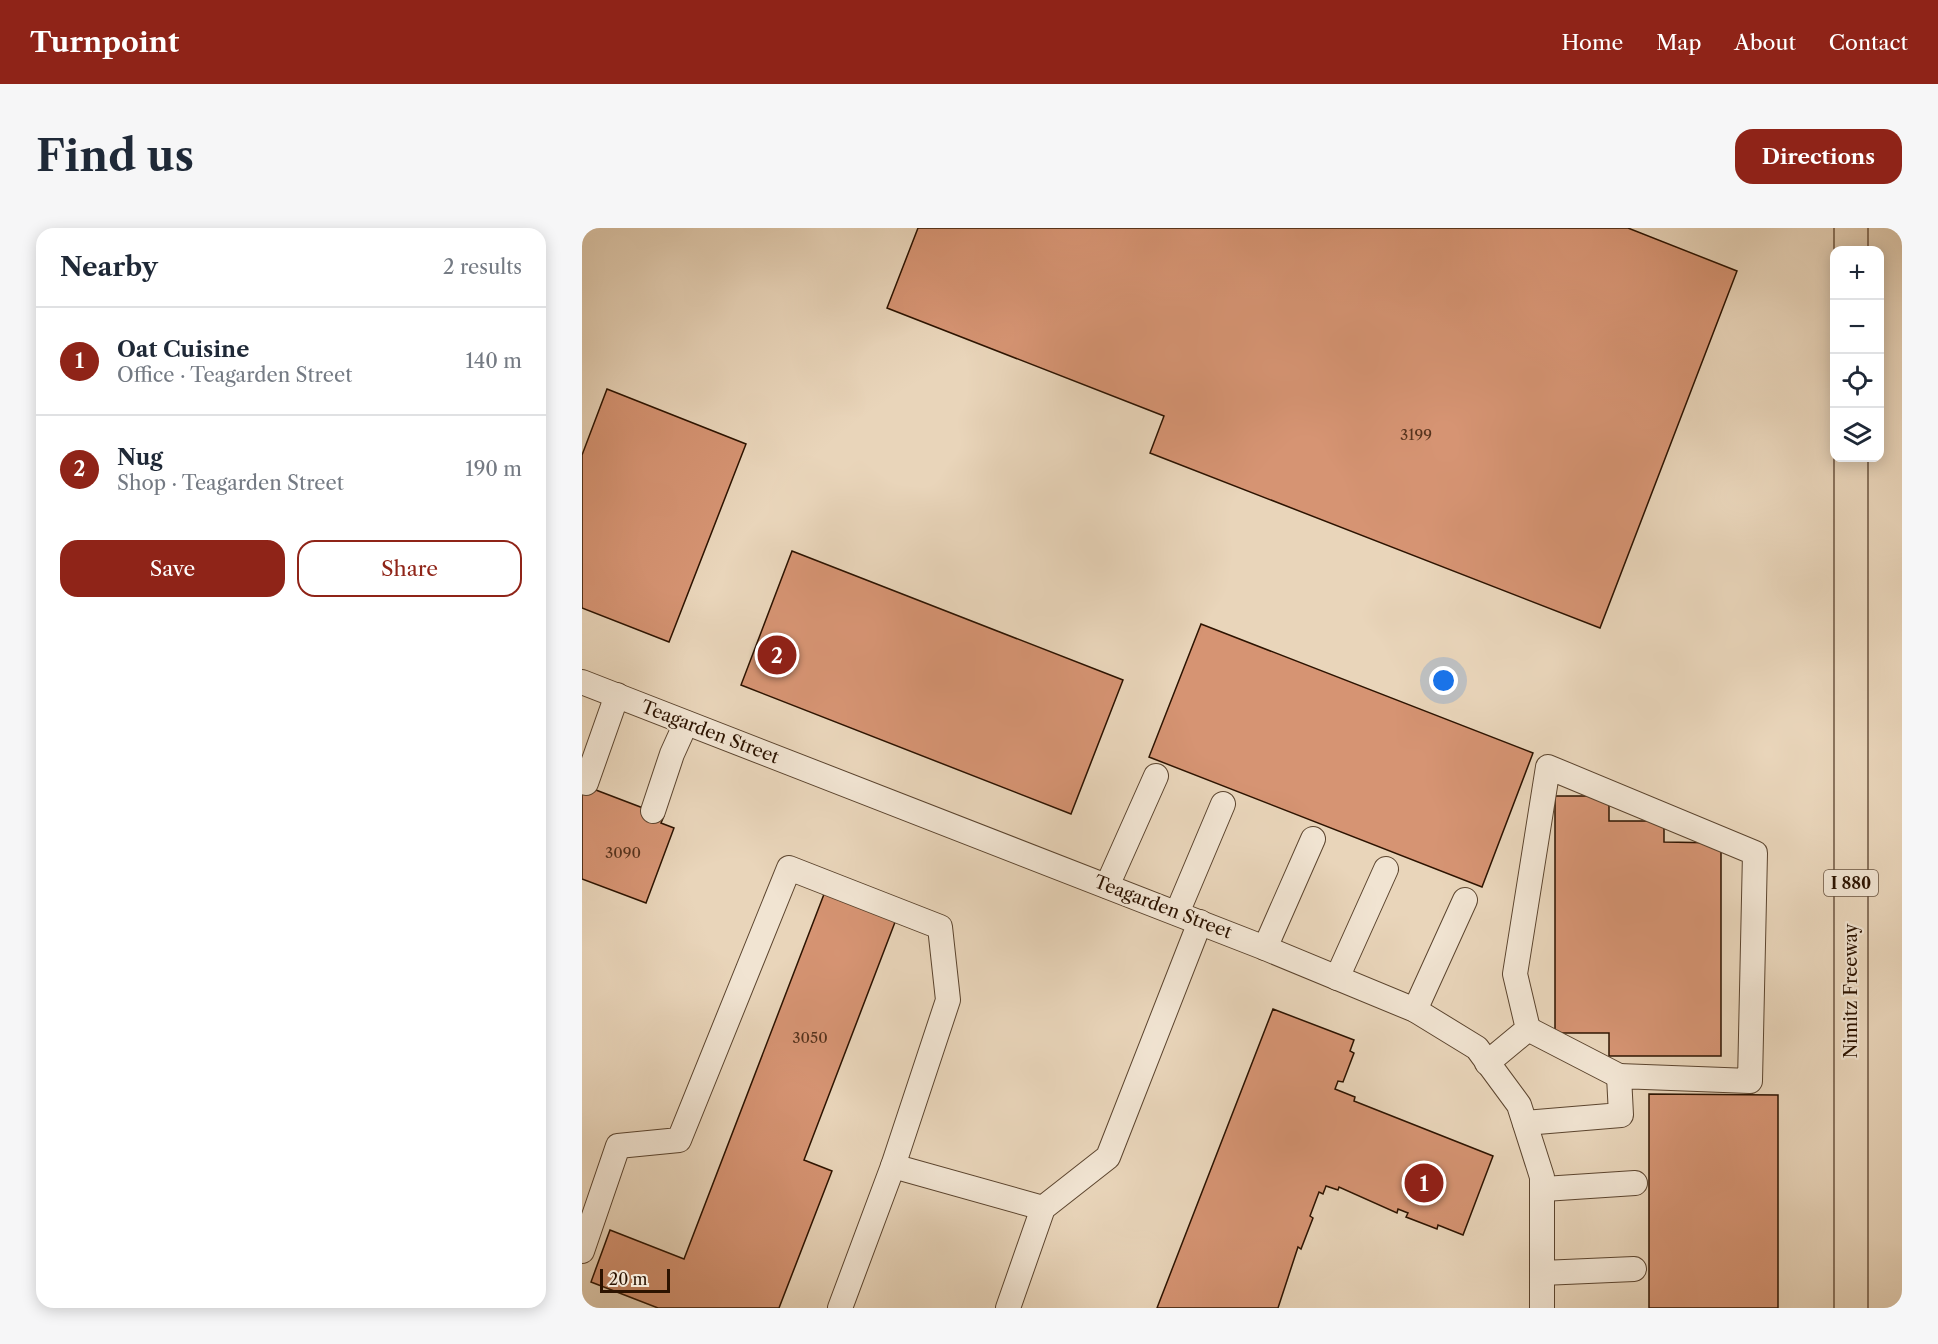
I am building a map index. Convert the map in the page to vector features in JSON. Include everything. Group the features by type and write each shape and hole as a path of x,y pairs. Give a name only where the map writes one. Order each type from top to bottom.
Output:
{"highway":[{"path":"1851,228 1851,246"},
{"name":"Nimitz Freeway","path":"1851,462 1851,1308"}],"street":[{"name":"Teagarden Street","path":"582,682 1265,948 1415,1010 1477,1048 1519,1105 1544,1189 1542,1308"},
{"path":"586,783 617,695"},
{"path":"653,811 672,754 686,723"},
{"path":"1548,767 1755,853 1750,1081 1619,1076 1528,1029 1515,974 1548,767"},
{"path":"1107,886 1156,776"},
{"path":"1177,913 1223,804"},
{"path":"1265,948 1313,839"},
{"path":"582,1251 618,1146 679,1140 789,868 940,927 948,1000 893,1166 840,1308"},
{"path":"1337,978 1386,869"},
{"path":"1415,1010 1465,900"},
{"path":"1008,1308 1043,1209 1108,1157 1200,922"},
{"path":"1488,1063 1528,1029"},
{"path":"1525,1123 1621,1115 1619,1076"},
{"path":"893,1166 1043,1209"},
{"path":"1544,1189 1635,1183"},
{"path":"1542,1273 1634,1269"}],"building":[{"path":"918,228 1628,228 1737,271 1600,628 1150,453 1164,416 887,308"},
{"path":"607,389 746,444 669,642 582,608 582,455"},
{"path":"792,551 1123,680 1071,814 741,685"},
{"path":"1201,624 1533,753 1482,887 1149,757"},
{"path":"588,787 664,816 661,823 674,828 646,903 582,879 582,792"},
{"path":"1555,796 1609,796 1609,821 1664,821 1664,842 1721,843 1721,1056 1609,1056 1609,1033 1555,1033"},
{"path":"826,889 897,917 804,1160 832,1171 779,1308 658,1308 591,1282 610,1230 684,1259"},
{"path":"1273,1009 1354,1040 1350,1051 1354,1053 1343,1082 1338,1081 1335,1089 1355,1097 1354,1101 1493,1156 1463,1235 1438,1225 1437,1229 1406,1217 1408,1213 1398,1209 1397,1213 1339,1187 1338,1190 1326,1186 1323,1194 1319,1192 1310,1216 1313,1218 1301,1249 1298,1247 1278,1308 1157,1308"},
{"path":"1649,1094 1778,1095 1778,1308 1649,1308"}],"place":[{"name":"Nug","path":"777,655"},
{"name":"Oat Cuisine","path":"1424,1183"}]}
